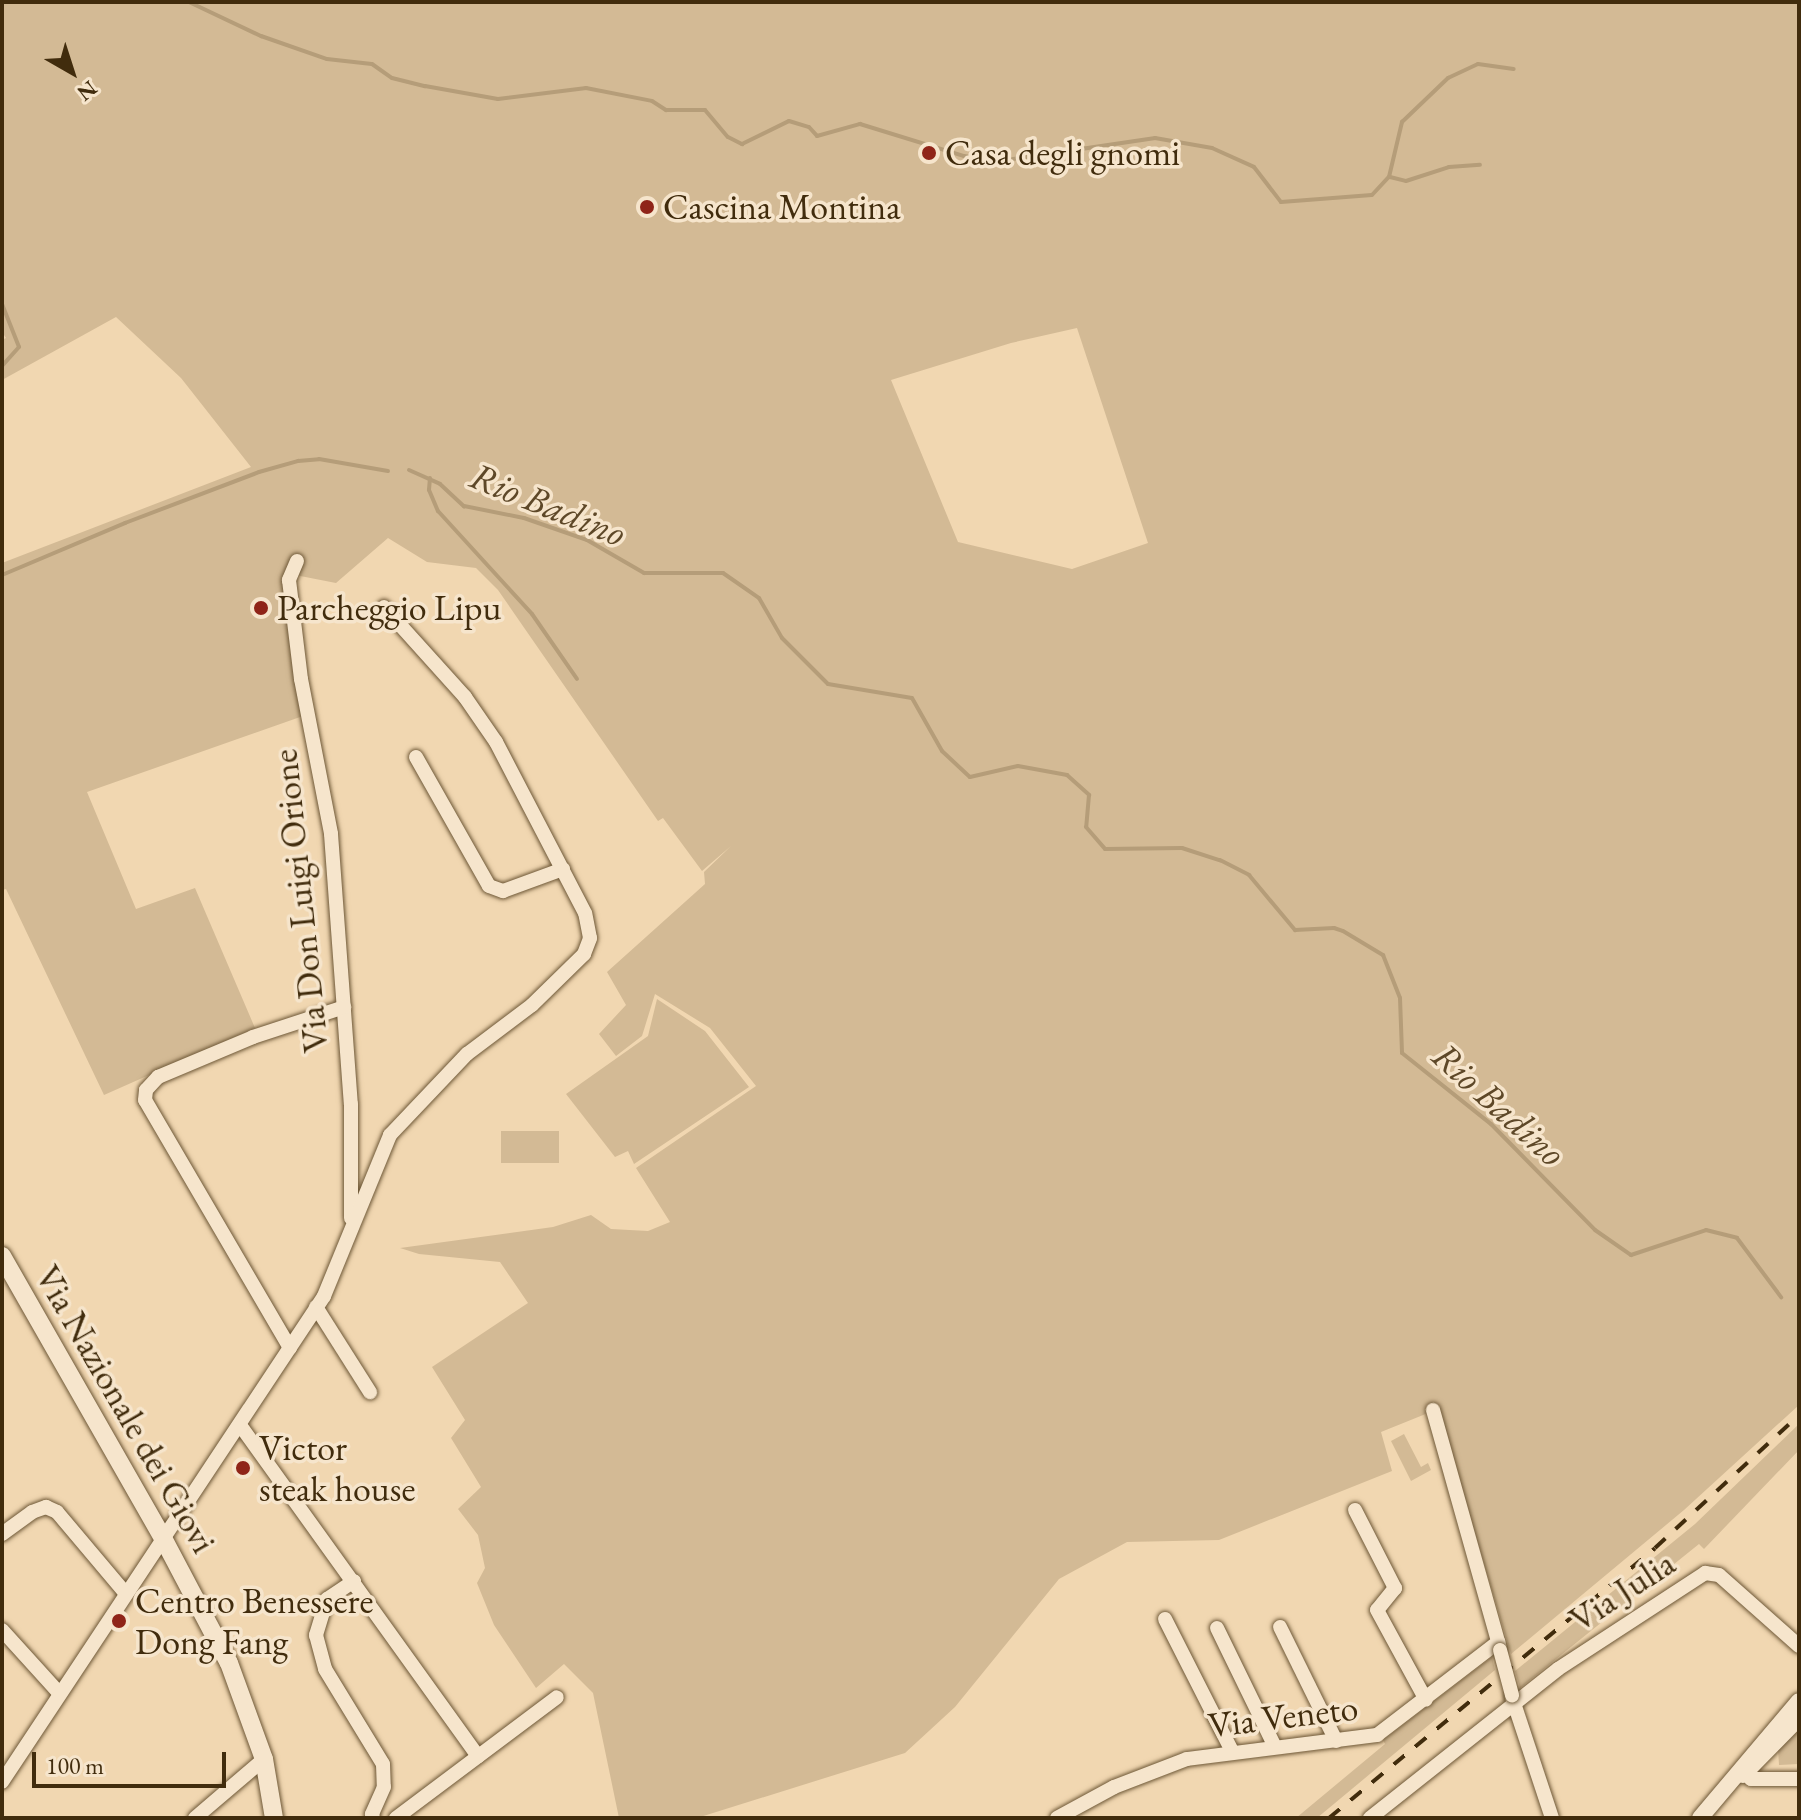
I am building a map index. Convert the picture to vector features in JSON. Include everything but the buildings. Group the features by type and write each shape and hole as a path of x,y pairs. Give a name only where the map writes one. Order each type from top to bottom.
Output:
{"main road":[{"name":"Via Nazionale dei Giovi","path":"2,1256 163,1538 229,1663 264,1759 274,1818"}],"street":[{"name":"Via Don Luigi Orione","path":"297,561 289,580 301,679 331,834 353,1172 350,1238"},
{"path":"2,1782 316,1307 350,1238 390,1135 467,1054 532,1005 584,954 590,938 585,913 496,742 449,677 384,607"},
{"path":"416,757 489,886 503,891 563,869"},
{"path":"290,1348 145,1100 146,1090 158,1077 253,1037 344,1007"},
{"path":"316,1307 370,1392"},
{"path":"1433,1410 1513,1700 1552,1818"},
{"path":"240,1425 478,1756"},
{"path":"2,1534 32,1512 46,1507 57,1512 126,1594"},
{"path":"1355,1510 1395,1588 1377,1610 1426,1700"},
{"name":"Via Julia","path":"1513,1700 1708,1572 1719,1575 1799,1646"},
{"path":"354,1581 327,1599 316,1635 325,1669 383,1764 384,1787 373,1818"},
{"path":"1165,1619 1232,1751"},
{"path":"1280,1627 1336,1741"},
{"path":"1217,1628 1275,1747"},
{"path":"3,1633 60,1694"},
{"name":"Via Veneto","path":"1057,1818 1100,1793 1164,1765 1232,1751 1377,1735 1499,1646"},
{"path":"396,1818 557,1697"},
{"path":"1370,1818 1513,1700"},
{"path":"1700,1818 1799,1701"},
{"path":"1723,1791 1745,1774 1799,1719"},
{"path":"1745,1774 1746,1768 1774,1737 1781,1721"},
{"path":"195,1818 264,1759"},
{"path":"1745,1774 1753,1780 1799,1779"}],"shaded area":[{"path":"2,2 1799,2 1799,1405 1684,1510 1511,1654 1438,1409 1381,1432 1392,1471 1219,1540 1127,1542 1059,1579 955,1707 905,1753 697,1818 619,1818 593,1693 564,1664 536,1688 494,1625 477,1583 485,1568 478,1535 458,1509 481,1487 451,1438 465,1420 432,1367 528,1303 500,1262 419,1254 400,1248 553,1227 591,1215 611,1229 648,1231 670,1222 636,1168 756,1086 710,1028 655,994 642,1036 616,1056 599,1034 626,1005 607,972 705,884 704,872 731,846 702,871 663,818 658,821 498,590 476,568 427,562 388,538 336,583 290,574 303,716 87,792 136,909 195,888 255,1028 104,1095 6,889 2,890 2,563 251,467 181,378 116,317 2,380 2,340 6,338 2,332","holes":["1077,328 1148,543 1072,569 958,542 891,380 1011,343"]},
{"path":"657,999 705,1031 749,1087 634,1164 628,1151 615,1157 566,1094 648,1036"},
{"path":"501,1131 559,1131 559,1163 501,1163"},
{"path":"1799,1424 1799,1450 1704,1549 1699,1544 1520,1688 1515,1671 1695,1524"},
{"path":"1404,1434 1421,1467 1428,1463 1431,1470 1411,1481 1391,1441"},
{"path":"1492,1657 1495,1670 1317,1818 1296,1818 1385,1744 1383,1740"},
{"path":"1799,1725 1799,1764 1779,1765 1778,1748"}],"waterway":[{"path":"189,2 261,36 327,59 372,64 392,78 425,86 498,99 586,88 652,101 666,110 705,110 728,137 742,144 789,121 809,127 817,136 860,124 964,156 1000,161 1155,138 1212,148 1254,167 1281,202 1372,195 1389,177 1402,122 1448,78 1478,64 1514,69"},
{"path":"1390,177 1406,181 1449,167 1480,165"},
{"path":"2,304 19,347 2,366"},
{"name":"Rio Badino","path":"2,575 125,523 259,472 298,461 319,459 388,471"},
{"name":"Rio Badino","path":"409,470 440,484 464,506 524,518 587,540 644,573 723,573 759,598 782,638 828,684 912,698 942,751 970,777 1018,766 1067,775 1089,795 1086,827 1105,849 1182,848 1220,860 1249,875 1295,930 1334,928 1383,955 1400,998 1402,1053 1491,1124 1595,1230 1631,1255 1706,1230 1737,1238 1781,1297"},
{"path":"430,478 429,490 438,511 532,614 577,679"}],"railway":[{"path":"1329,1818 1655,1548 1799,1415"}],"place":[{"name":"Casa degli gnomi","path":"929,153"},
{"name":"Cascina Montina","path":"647,207"},
{"name":"Parcheggio Lipu","path":"261,608"},
{"name":"Victor steak house","path":"243,1468"},
{"name":"Centro Benessere Dong Fang","path":"119,1621"}]}
